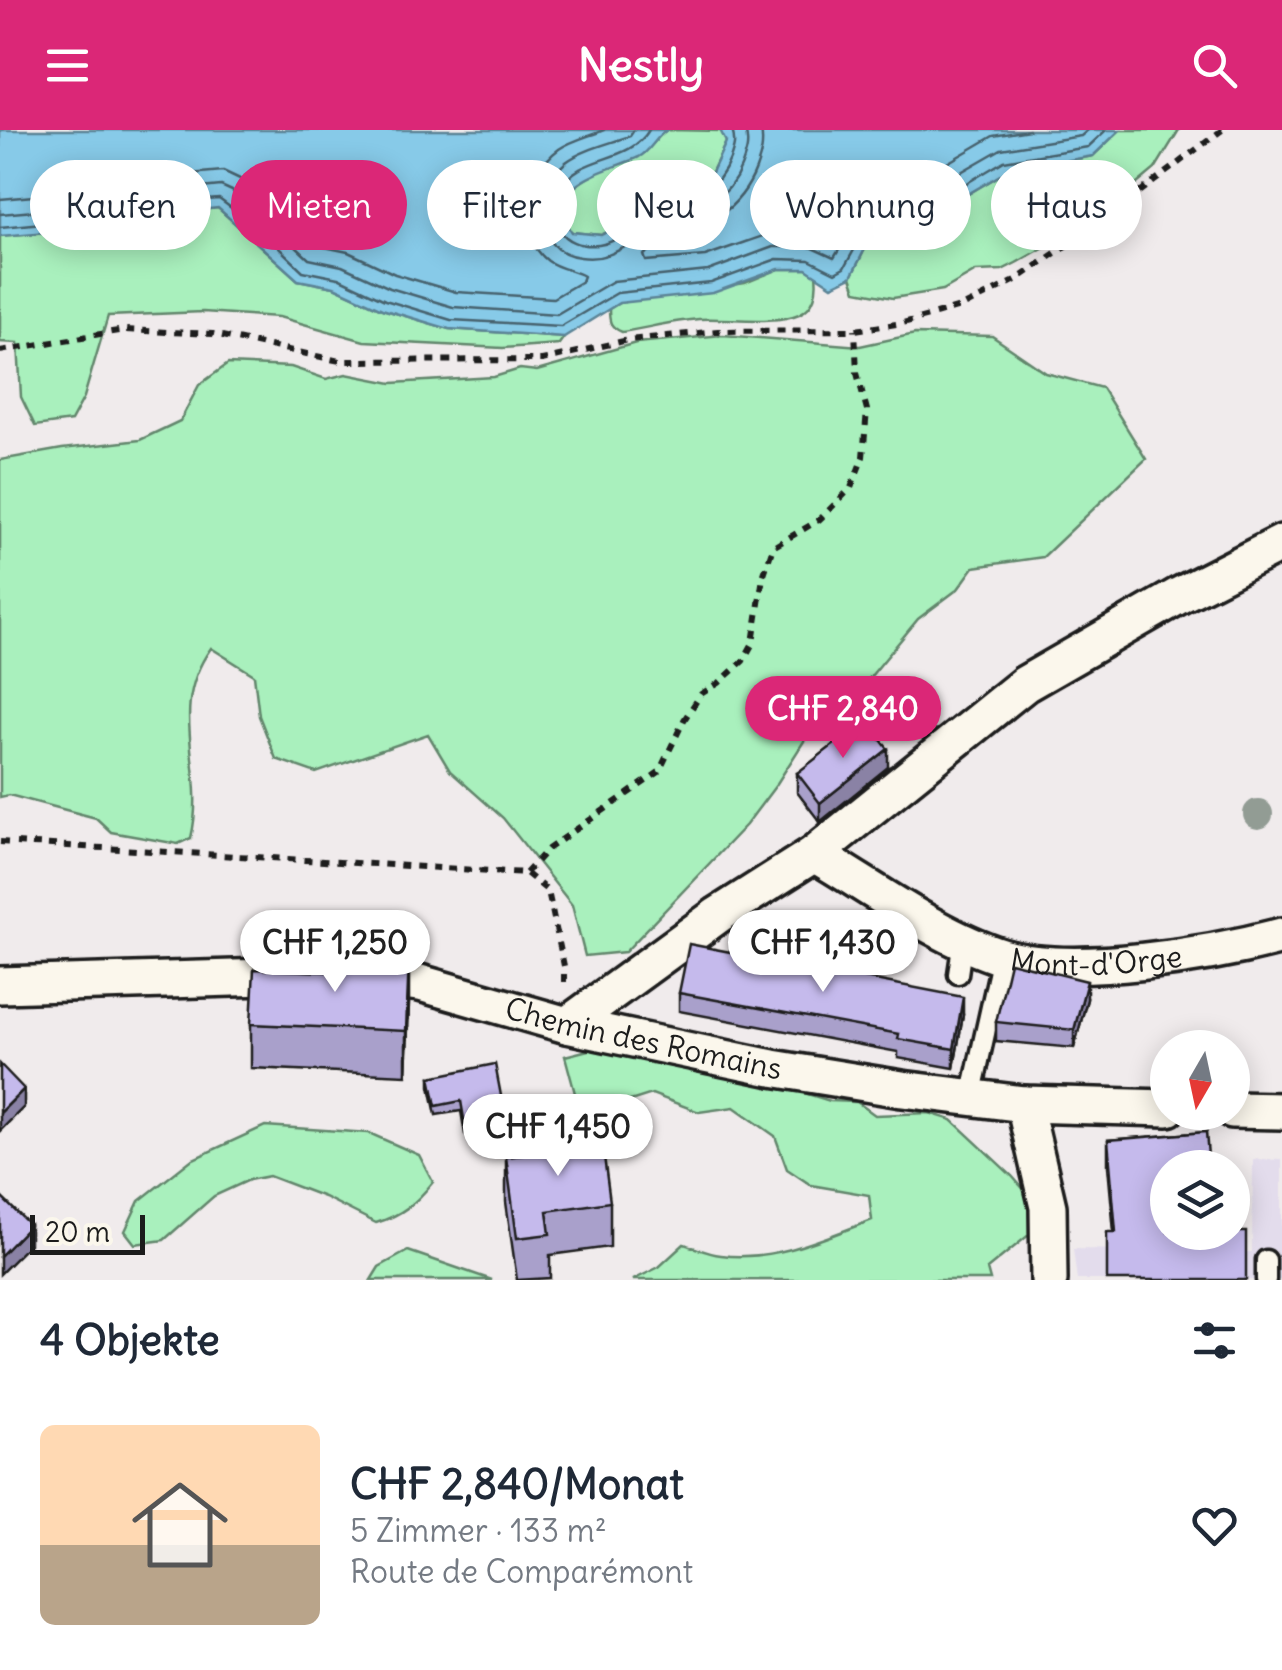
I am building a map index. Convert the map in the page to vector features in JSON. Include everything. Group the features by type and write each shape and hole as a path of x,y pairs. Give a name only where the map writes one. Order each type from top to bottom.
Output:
{"street":[{"path":"567,1026 718,915 814,854 1025,684 1180,595 1282,543"},
{"name":"Mont-d'Orge","path":"814,854 960,957 1045,962 1131,961 1226,950 1282,936"},
{"name":"Chemin des Romains","path":"0,985 214,976 357,976 420,982 567,1026 772,1068 1024,1104 1150,1108"},
{"path":"1024,1104 1048,1207 1049,1280"},
{"path":"1250,1110 1282,1111"}],"lane":[{"path":"971,1097 1002,957"},
{"path":"1266,1260 1266,1280"}],"path":[{"path":"0,351 124,330 213,334 340,362 542,360 628,340 718,330 856,330 903,323 964,306 1016,280 1222,130"},
{"path":"526,873 548,849 659,772 701,694 743,661 753,643 763,576 773,547 819,520 851,488 863,457 866,410 857,372 856,330"},
{"path":"0,842 526,873 548,891 564,966 567,1026"}],"shaded area":[{"path":"1253,1159 1282,1160 1282,1280 1077,1280 1073,1249 1252,1252"}],"green space":[{"path":"667,130 722,131 726,142 717,160 626,160 647,149"},
{"path":"1120,130 1179,130 1155,169 1142,180 1142,160 1070,160 1093,156"},
{"path":"597,173 597,235 577,233 577,186"},
{"path":"991,180 991,250 1039,250 1002,270 976,271 943,290 893,298 856,291 851,277 864,250 971,250 971,192"},
{"path":"218,208 231,220 231,250 265,250 298,280 334,287 382,309 449,329 564,337 559,344 503,348 364,341 279,317 203,312 108,316 84,397 71,421 35,426 21,397 18,343 0,342 0,236 30,233 30,250 211,250 211,209"},
{"path":"779,269 807,269 816,275 814,298 799,314 764,320 689,320 622,332 610,321 609,309 619,303 745,283"},
{"path":"915,334 992,336 1046,373 1102,388 1146,459 1043,557 974,567 958,589 918,619 862,687 829,702 746,825 625,952 585,956 572,905 503,818 450,771 428,734 316,773 276,759 259,716 254,675 211,648 191,695 195,812 191,838 178,844 111,832 96,818 9,795 0,797 0,460 140,440 180,421 199,385 228,364 291,367 326,379 346,374 392,383 494,377 520,369 537,371 636,343 723,335 860,346"},
{"path":"592,1049 743,1074 830,1101 857,1102 875,1115 929,1113 952,1120 1034,1201 1035,1230 987,1269 990,1280 633,1280 659,1267 684,1244 712,1253 741,1256 779,1252 817,1241 872,1220 869,1195 811,1185 787,1169 775,1136 734,1107 699,1112 652,1094 621,1104 602,1105 576,1097 565,1056"},
{"path":"265,1126 369,1133 419,1155 433,1182 408,1207 376,1223 269,1176 249,1180 214,1196 164,1240 135,1244 125,1231 139,1201 191,1160"},
{"path":"408,1251 492,1280 371,1280 379,1267"}],"water":[{"path":"0,130 667,130 639,157 597,160 597,174 577,185 577,160 427,160 427,250 577,250 577,233 597,235 597,250 730,250 730,160 718,160 726,142 720,130 1120,130 1093,156 1070,160 991,160 991,180 971,192 971,160 750,160 750,250 864,250 851,277 832,286 806,269 779,269 713,293 619,303 564,337 449,329 382,309 334,287 298,280 265,250 407,250 407,160 231,160 231,220 218,208 211,209 211,160 30,160 30,233 0,236"}],"building":[{"path":"866,720 888,749 820,803 797,773"},
{"path":"689,944 963,997 954,1049 898,1039 899,1034 679,993"},
{"path":"331,955 409,959 406,1031 251,1024 254,969 330,972"},
{"path":"1010,962 1087,981 1074,1030 996,1022"},
{"path":"0,1064 24,1089 0,1113"},
{"path":"495,1064 505,1117 465,1125 461,1101 436,1106 430,1077"},
{"path":"600,1126 610,1202 547,1211 550,1234 517,1238 506,1157 548,1152 545,1133"},
{"path":"1206,1132 1208,1150 1150,1150 1150,1250 1246,1250 1246,1280 1107,1280 1107,1232 1116,1232 1108,1140"},
{"path":"0,1196 30,1225 0,1256"}]}
